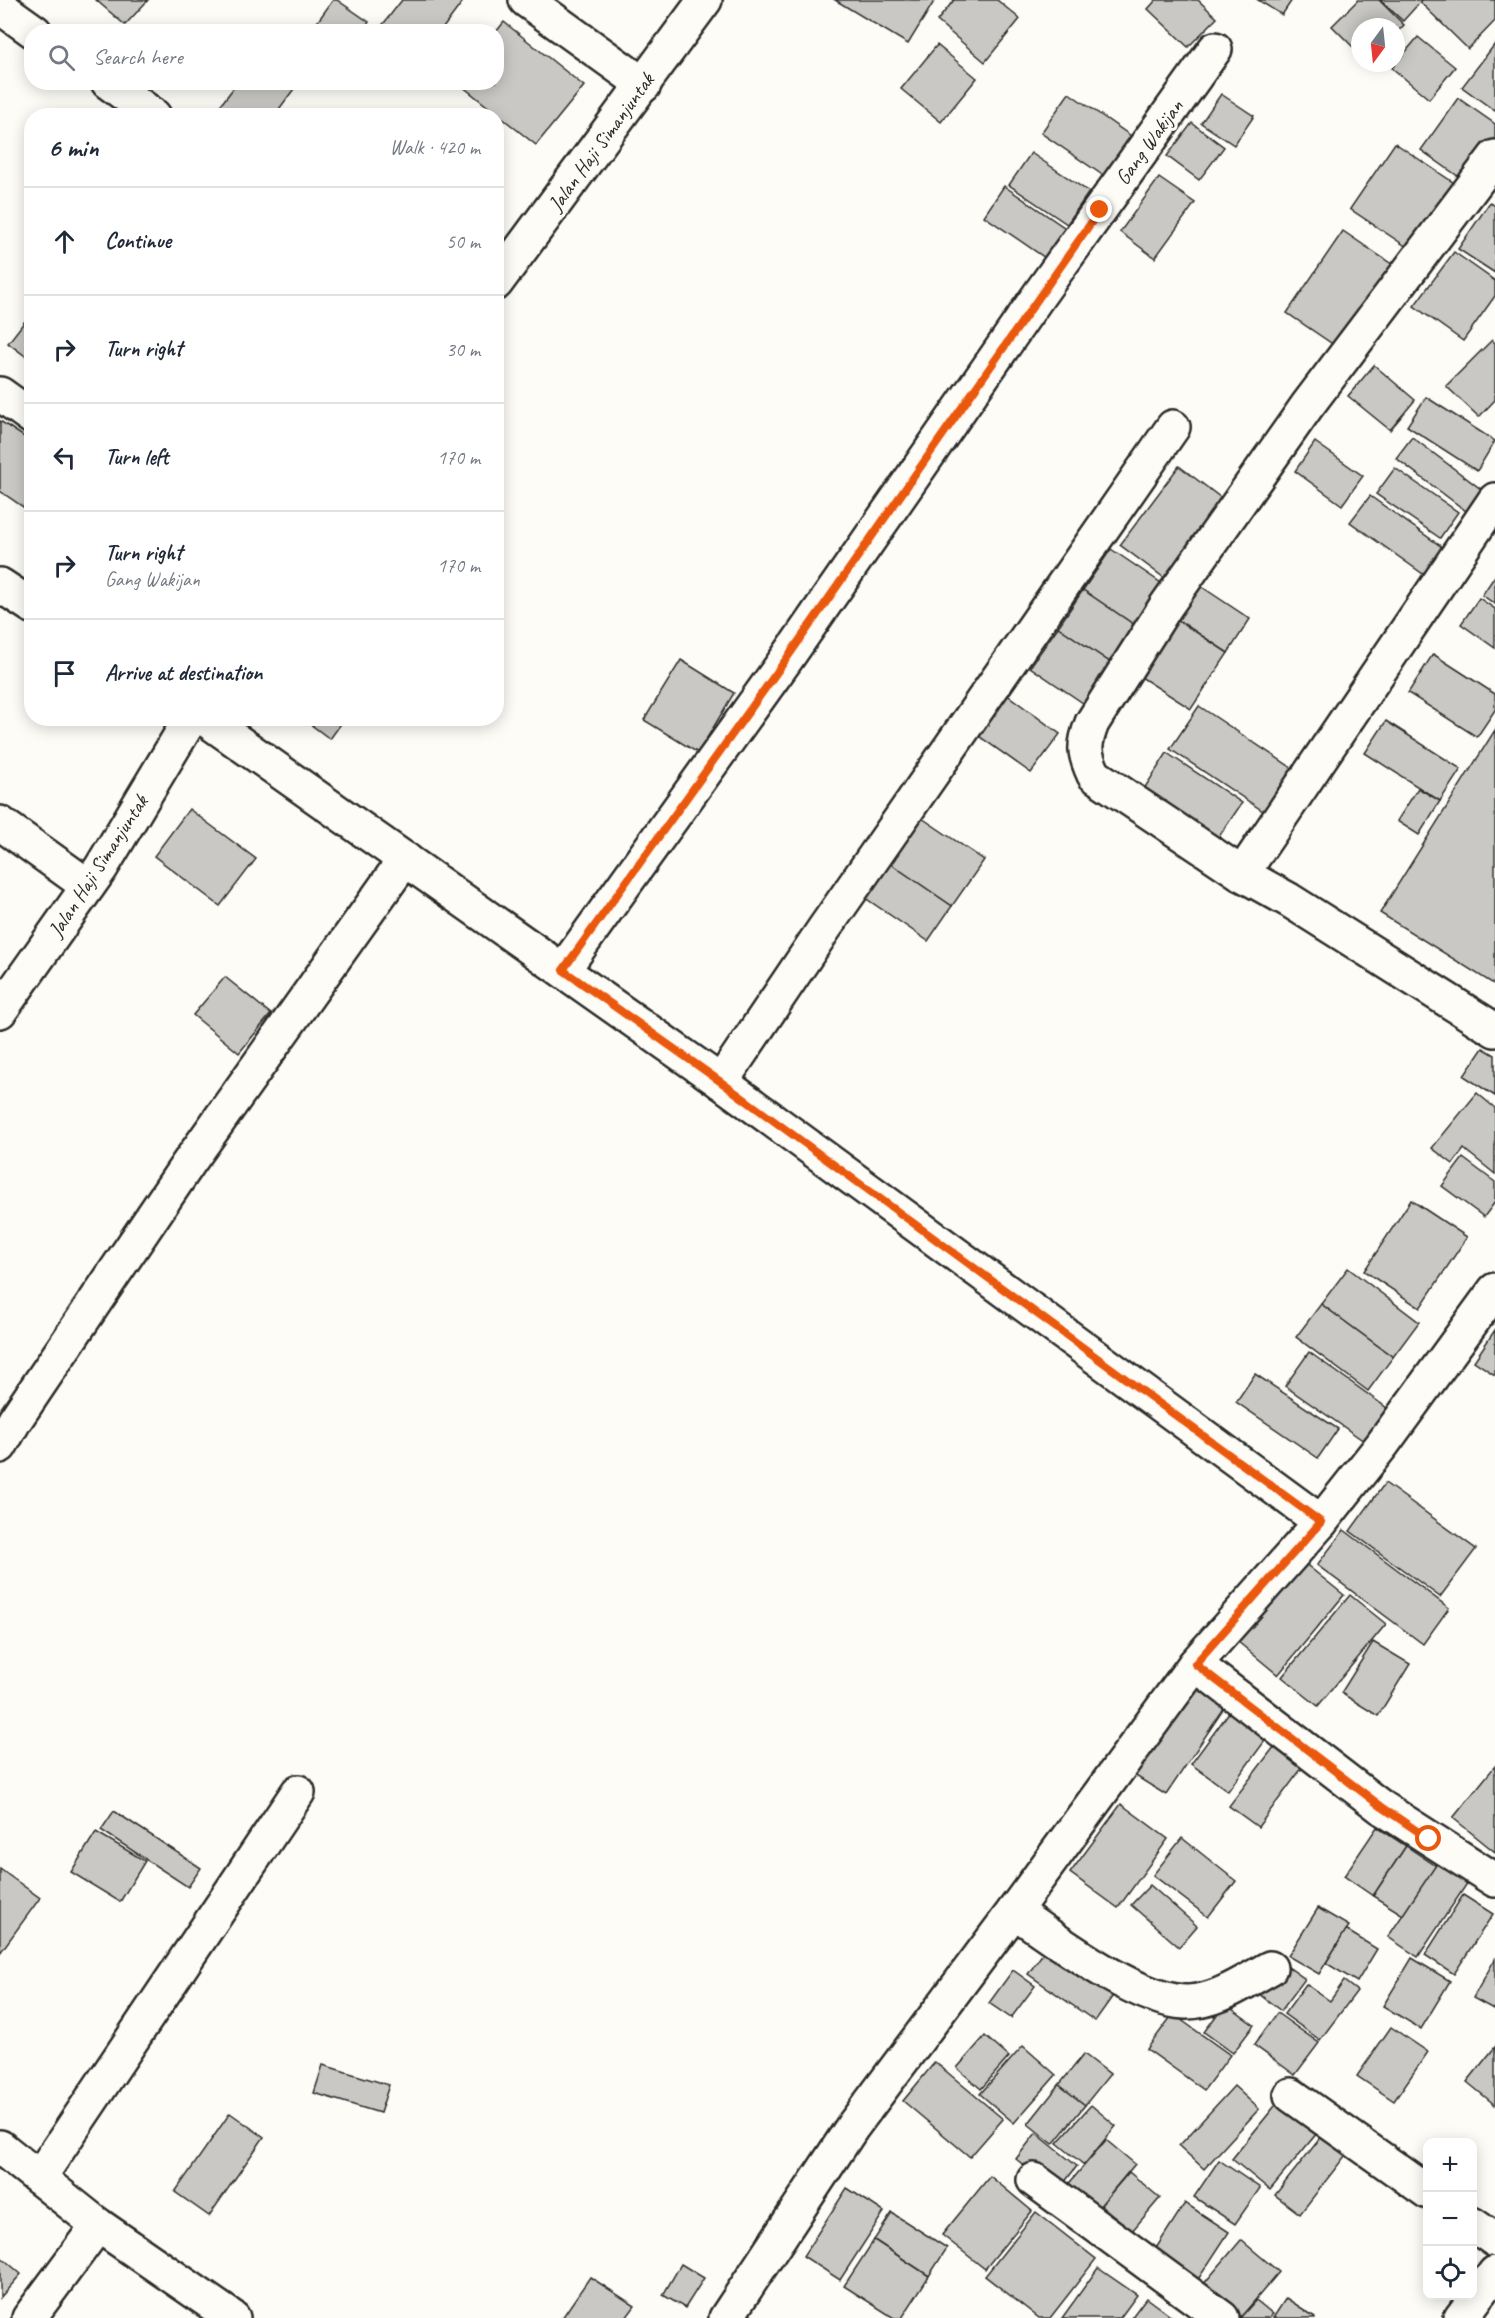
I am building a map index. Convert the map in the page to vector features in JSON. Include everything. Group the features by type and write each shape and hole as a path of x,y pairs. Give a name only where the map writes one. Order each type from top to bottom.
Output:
{"street":[{"path":"526,0 644,85"},
{"name":"Jalan Haji Simanjuntak","path":"504,272 705,0"},
{"path":"0,7 24,24"},
{"name":"Gang Wakijan","path":"563,970 787,658 1032,305 1215,50"},
{"path":"119,90 143,108"},
{"path":"1490,174 1307,406 1166,606 1092,723 1086,739 1085,756 1094,775 1242,874 1289,900 1495,1030"},
{"path":"0,394 24,411"},
{"path":"721,1082 915,797 1173,427"},
{"path":"1242,874 1495,500"},
{"path":"0,585 24,601"},
{"name":"Jalan Haji Simanjuntak","path":"0,1011 101,868 186,726"},
{"path":"215,726 721,1082 1321,1522"},
{"path":"0,823 88,886"},
{"path":"0,1446 15,1420 188,1164 405,859"},
{"path":"734,2315 853,2126 1195,1664 1321,1522 1382,1445 1495,1290"},
{"path":"1195,1664 1382,1807 1495,1880"},
{"path":"39,2178 298,1792"},
{"path":"1014,1911 1092,1963 1154,1997 1186,2002 1219,1995 1270,1968"},
{"path":"1291,2095 1423,2188"},
{"path":"0,2147 98,2225 233,2318"},
{"path":"1034,2180 1222,2318"},
{"path":"29,2318 98,2225"},
{"path":"1477,2227 1495,2240"},
{"path":"1461,2318 1493,2280"}],"building":[{"path":"96,0 148,0 124,24"},
{"path":"333,0 337,0 369,22 368,24 316,24"},
{"path":"402,0 464,0 446,24 383,24"},
{"path":"835,0 935,0 908,44"},
{"path":"954,0 997,0 1020,19 985,62 937,21"},
{"path":"1156,0 1198,0 1217,18 1188,47 1148,9"},
{"path":"1258,0 1292,0 1282,15"},
{"path":"1358,0 1379,0 1397,18 1351,18 1351,45 1332,26"},
{"path":"1380,0 1422,0 1405,19 1400,18"},
{"path":"1422,0 1495,0 1495,21 1468,49 1420,2"},
{"path":"504,22 584,86 536,145 504,119 504,108 490,108 467,90 504,90"},
{"path":"1418,37 1455,67 1429,99 1397,72 1405,72 1405,52"},
{"path":"1495,44 1495,111 1462,87"},
{"path":"937,45 977,78 941,122 901,89"},
{"path":"232,90 293,90 280,108 218,108"},
{"path":"1069,93 1131,136 1104,176 1041,133"},
{"path":"1221,94 1254,116 1234,145 1201,123"},
{"path":"1458,98 1495,124 1495,147 1469,184 1421,150"},
{"path":"1192,123 1224,147 1199,180 1167,156"},
{"path":"1395,143 1460,187 1416,253 1350,209"},
{"path":"1031,153 1089,192 1067,224 1009,185"},
{"path":"1159,178 1195,203 1155,258 1120,232"},
{"path":"1004,186 1074,234 1054,264 984,216"},
{"path":"1490,202 1495,206 1495,273 1458,249"},
{"path":"1343,231 1393,265 1337,347 1287,313"},
{"path":"1454,252 1495,281 1495,296 1463,341 1414,306"},
{"path":"24,322 24,355 8,343"},
{"path":"1492,340 1495,343 1495,400 1479,417 1446,386"},
{"path":"1374,365 1415,400 1390,430 1348,396"},
{"path":"1426,397 1495,441 1477,471 1407,426"},
{"path":"0,421 24,437 24,508 0,491"},
{"path":"1412,437 1486,493 1470,514 1396,458"},
{"path":"1315,442 1363,476 1342,505 1295,471"},
{"path":"1179,466 1229,504 1171,583 1120,545"},
{"path":"1395,468 1458,512 1440,538 1376,494"},
{"path":"1370,496 1449,552 1430,579 1350,522"},
{"path":"1111,549 1167,587 1139,628 1083,590"},
{"path":"1495,576 1495,604 1482,595"},
{"path":"1193,581 1250,619 1228,653 1170,615"},
{"path":"1083,590 1139,628 1114,665 1058,627"},
{"path":"1479,598 1495,609 1495,648 1461,624"},
{"path":"1170,615 1228,653 1191,709 1133,672"},
{"path":"1058,627 1114,665 1086,705 1030,667"},
{"path":"1433,654 1495,694 1495,710 1477,737 1408,693"},
{"path":"681,660 734,693 698,753 644,720"},
{"path":"1002,691 1060,734 1031,773 972,731"},
{"path":"1199,706 1295,770 1266,813 1170,749"},
{"path":"1386,721 1461,769 1440,801 1365,753"},
{"path":"313,726 339,726 330,739"},
{"path":"1495,730 1495,985 1380,913"},
{"path":"1167,753 1242,803 1216,841 1142,792"},
{"path":"1418,788 1440,801 1419,835 1397,821"},
{"path":"189,809 256,859 220,906 154,856"},
{"path":"913,812 984,860 952,906 882,858"},
{"path":"882,858 952,906 928,941 858,893"},
{"path":"225,977 271,1014 239,1053 193,1015"},
{"path":"1483,1048 1495,1055 1495,1096 1464,1076"},
{"path":"1477,1093 1495,1108 1495,1174 1464,1149 1453,1164 1432,1148"},
{"path":"1463,1158 1495,1182 1495,1202 1484,1217 1442,1186"},
{"path":"1411,1200 1467,1237 1420,1308 1364,1271"},
{"path":"1348,1268 1419,1322 1393,1357 1321,1304"},
{"path":"1321,1304 1393,1357 1368,1391 1296,1337"},
{"path":"1495,1330 1495,1375 1474,1361"},
{"path":"1309,1352 1387,1408 1364,1441 1285,1386"},
{"path":"1255,1374 1338,1429 1318,1458 1236,1402"},
{"path":"1385,1483 1476,1549 1440,1597 1350,1531"},
{"path":"1344,1530 1449,1608 1423,1644 1317,1565"},
{"path":"1303,1562 1344,1595 1278,1675 1237,1641"},
{"path":"1350,1595 1386,1624 1318,1706 1282,1677"},
{"path":"1373,1642 1410,1664 1378,1716 1341,1693"},
{"path":"1195,1675 1231,1698 1166,1795 1131,1773"},
{"path":"1230,1711 1267,1738 1228,1791 1191,1764"},
{"path":"1274,1747 1302,1768 1258,1827 1229,1806"},
{"path":"1495,1766 1495,1852 1453,1818"},
{"path":"1121,1804 1168,1839 1118,1908 1070,1873"},
{"path":"114,1811 201,1868 188,1887 101,1830"},
{"path":"1377,1827 1406,1846 1373,1896 1344,1876"},
{"path":"96,1832 145,1861 120,1902 71,1872"},
{"path":"1182,1838 1236,1881 1208,1917 1153,1875"},
{"path":"1406,1846 1436,1866 1403,1915 1373,1896"},
{"path":"1442,1856 1472,1876 1418,1957 1388,1937"},
{"path":"0,1869 40,1898 0,1953"},
{"path":"1150,1885 1197,1926 1179,1947 1131,1905"},
{"path":"1463,1895 1493,1914 1454,1974 1425,1955"},
{"path":"1318,1908 1349,1926 1319,1974 1288,1956"},
{"path":"1346,1930 1377,1949 1357,1982 1326,1963"},
{"path":"1048,1946 1115,1993 1095,2021 1028,1974"},
{"path":"1412,1958 1450,1981 1421,2029 1383,2006"},
{"path":"1277,1959 1305,1979 1281,2011 1254,1990"},
{"path":"1495,1959 1495,2010 1473,1998"},
{"path":"1013,1970 1035,1986 1011,2018 989,2003"},
{"path":"1344,1981 1357,1991 1320,2040 1284,2014 1306,1984 1330,2001"},
{"path":"1225,2004 1254,2025 1233,2053 1204,2032"},
{"path":"1277,2013 1319,2043 1295,2075 1254,2045"},
{"path":"1173,2014 1230,2055 1204,2090 1147,2049"},
{"path":"1391,2027 1428,2052 1394,2101 1357,2076"},
{"path":"985,2036 1009,2057 981,2089 957,2068"},
{"path":"1023,2046 1056,2075 1014,2123 980,2094"},
{"path":"1495,2047 1495,2105 1467,2082"},
{"path":"1084,2054 1110,2074 1085,2105 1059,2085"},
{"path":"935,2062 1003,2119 970,2157 903,2101"},
{"path":"323,2065 389,2085 380,2113 314,2093"},
{"path":"1059,2085 1085,2105 1053,2144 1028,2124"},
{"path":"1234,2086 1259,2109 1204,2169 1179,2146"},
{"path":"1283,2096 1322,2127 1270,2190 1232,2159"},
{"path":"1091,2105 1116,2126 1084,2165 1057,2143"},
{"path":"230,2113 264,2137 209,2216 175,2192"},
{"path":"1325,2132 1349,2151 1300,2214 1275,2195"},
{"path":"1036,2133 1077,2166 1057,2192 1016,2159"},
{"path":"1106,2140 1135,2164 1094,2213 1065,2188"},
{"path":"1219,2160 1260,2188 1235,2224 1194,2197"},
{"path":"1129,2172 1160,2198 1132,2231 1101,2205"},
{"path":"990,2176 1032,2211 985,2269 942,2235"},
{"path":"847,2188 884,2212 840,2280 803,2256"},
{"path":"1185,2203 1229,2232 1195,2284 1151,2256"},
{"path":"1036,2212 1096,2259 1050,2318 1039,2318 985,2276"},
{"path":"892,2213 947,2248 929,2276 874,2240"},
{"path":"874,2240 929,2276 902,2318 894,2318 844,2286"},
{"path":"1241,2240 1279,2272 1240,2318 1225,2318 1196,2293"},
{"path":"0,2256 21,2274 0,2298"},
{"path":"681,2264 704,2278 685,2308 663,2295"},
{"path":"1098,2268 1137,2295 1120,2318 1062,2318"},
{"path":"590,2277 635,2306 626,2318 562,2318"},
{"path":"1146,2298 1173,2318 1131,2318"},
{"path":"1286,2298 1315,2317 1315,2318 1273,2318"},
{"path":"1256,2300 1273,2314 1269,2318 1240,2318"}],"route":[{"path":"1100,210 787,658 563,970 721,1082 1321,1522 1195,1664 1382,1807 1429,1839"}]}
